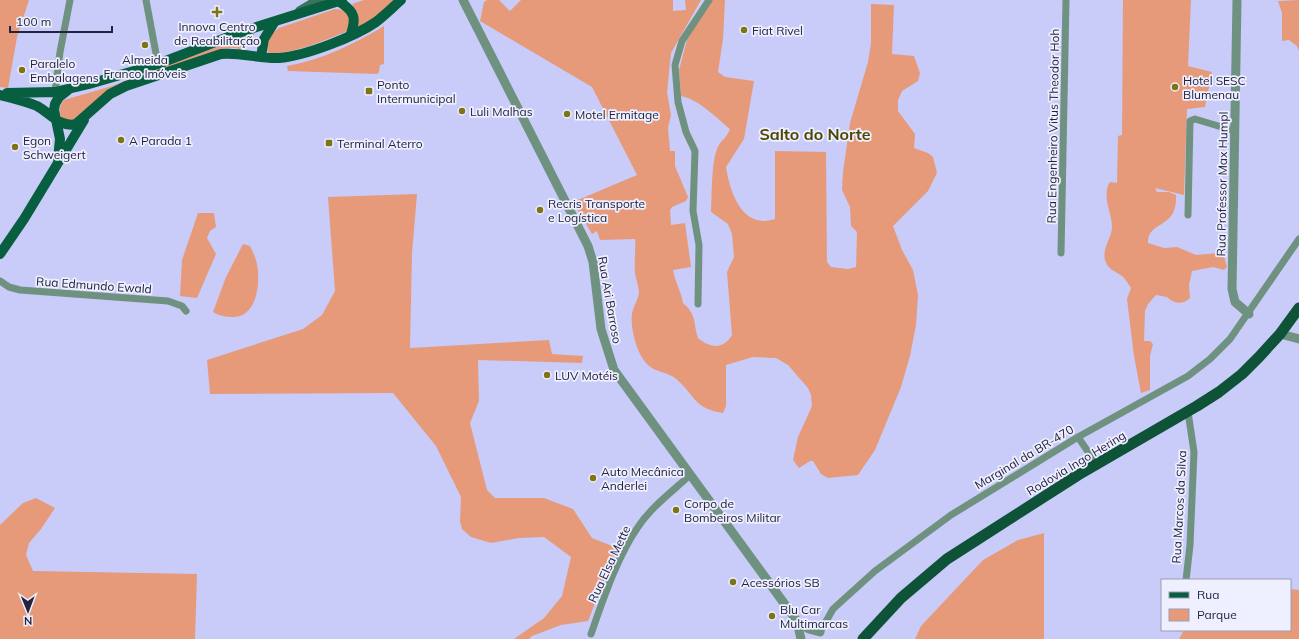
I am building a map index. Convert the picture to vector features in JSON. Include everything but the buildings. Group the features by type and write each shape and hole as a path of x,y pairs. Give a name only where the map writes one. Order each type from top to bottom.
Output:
{"highway":[{"name":"Rodovia Ingo Hering","path":"863,639 902,598 947,559 1097,465 1188,412 1242,374 1280,334 1299,308"}],"main road":[{"path":"293,15 319,0"},
{"path":"0,94 36,106 56,120 72,125 86,117 110,94 126,86 210,57 234,53 279,58 293,55 350,36 377,21 401,0"},
{"path":"0,94 55,92 68,90 158,64 275,21 340,1 348,7 353,14 354,21 350,36"},
{"path":"261,57 264,39 275,21"},
{"path":"56,165 60,139 56,120 55,104 59,97 68,90"},
{"path":"0,254 86,117"}],"street":[{"path":"55,92 60,52 70,0"},
{"path":"146,0 158,64"},
{"name":"Rua Ari Barroso","path":"464,0 588,246 593,262 601,329 614,370 797,621 809,629 820,632"},
{"path":"698,304 699,245 693,211 695,151 686,132 679,108 675,65 682,41 709,0"},
{"name":"Rua Engenheiro Vitus Theodor Hoh","path":"1061,253 1066,0"},
{"name":"Rua Professor Max Humpl","path":"1237,0 1232,289 1235,302 1249,314"},
{"path":"1188,215 1190,121 1195,118 1235,131"},
{"name":"Marginal da BR-470","path":"820,632 833,609 875,571 951,515 1078,437 1188,376 1210,359 1230,340 1299,239"},
{"name":"Rua Edmundo Ewald","path":"0,281 9,287 20,290 168,301 182,306 186,311"},
{"path":"1280,334 1299,339"},
{"name":"Rua Marcos da Silva","path":"1186,579 1190,545 1194,452 1188,412"},
{"path":"1078,437 1097,465"},
{"name":"Rua Elsa Mette","path":"591,634 624,552 638,526 690,475"},
{"name":"Rua Ari Barroso","path":"797,621 801,639"}],"green space":[{"path":"0,0 29,0 17,37 8,88 0,87"},
{"path":"364,0 397,0 384,12 357,28 358,14 352,4"},
{"path":"487,0 499,0 510,11 521,0 673,0 673,11 686,10 685,0 701,0 671,53 667,92 671,115 668,128 670,151 675,151 675,166 688,197 686,201 672,207 670,210 671,225 685,223 691,267 673,270 683,303 693,315 698,338 707,344 716,346 725,343 732,335 727,272 734,257 732,234 728,224 711,212 712,177 716,151 730,129 701,105 681,96 679,70 687,40 711,0 725,0 723,39 718,72 725,77 754,81 744,139 726,167 735,197 746,214 754,219 764,221 775,219 775,151 826,152 827,262 831,267 848,269 856,267 857,232 851,226 850,207 842,190 850,123 868,62 871,43 871,4 894,5 892,54 914,56 920,73 918,81 902,91 898,100 898,111 915,134 914,148 928,153 933,157 937,173 928,191 893,226 902,250 913,270 918,295 916,325 910,356 901,387 875,450 858,475 828,478 821,474 813,461 810,461 799,468 793,460 798,437 812,406 811,395 808,388 788,365 776,358 753,357 726,365 726,406 723,413 705,408 695,400 675,378 654,369 644,361 635,341 632,326 632,314 639,291 635,273 635,239 600,240 597,231 592,234 573,202 637,175 592,87 480,21 484,2"},
{"path":"1123,0 1191,0 1188,66 1212,72 1205,107 1187,109 1184,195 1155,188 1157,192 1169,192 1176,195 1175,206 1168,220 1152,231 1149,236 1148,243 1164,248 1177,247 1196,255 1219,253 1224,256 1227,267 1224,270 1213,267 1192,271 1189,285 1190,298 1184,302 1178,303 1167,297 1156,295 1148,304 1145,311 1144,341 1150,341 1153,344 1150,356 1150,390 1141,393 1134,356 1127,299 1131,288 1123,277 1108,266 1104,255 1112,231 1112,221 1107,193 1110,182 1117,183 1118,136 1122,135"},
{"path":"1299,0 1299,51 1297,46 1289,40 1282,41 1282,13 1278,1"},
{"path":"335,9 343,10 349,14 350,26 345,32 317,43 287,52 268,54 270,39 273,33 279,28"},
{"path":"384,26 384,64 380,65 379,72 377,74 288,71 287,66 313,60 361,39"},
{"path":"255,33 242,50 235,48 221,49 114,88 74,122 65,120 60,115 60,107 64,100 112,86"},
{"path":"417,194 412,253 410,348 549,340 552,354 583,356 582,363 478,360 479,401 470,423 487,490 495,498 544,498 573,509 592,538 617,548 588,621 561,625 532,636 529,639 514,639 544,618 562,596 571,557 544,537 519,538 491,543 471,537 462,529 460,521 461,497 436,446 393,393 210,394 207,360 303,329 322,315 335,291 328,197"},
{"path":"198,213 214,213 216,227 210,231 207,238 216,254 197,298 180,296 182,260"},
{"path":"243,244 250,246 255,257 258,274 256,294 249,310 242,315 234,317 220,315 213,312 226,277"},
{"path":"36,498 55,508 41,529 29,543 26,555 33,571 197,574 195,639 0,639 0,525 23,503"},
{"path":"1044,533 1044,639 915,639 921,626 983,560 1018,540"},
{"path":"1291,589 1299,590 1299,639 1179,639 1183,631 1291,631"}],"place":[{"name":"Innova Centro de Reabilitação","path":"217,12"},
{"name":"Fiat Rivel","path":"744,30"},
{"name":"Almeida Franco Imóveis","path":"145,45"},
{"name":"Paralelo Embalagens","path":"22,70"},
{"name":"Hotel SESC Blumenau","path":"1175,87"},
{"name":"Ponto Intermunicipal","path":"369,91"},
{"name":"Luli Malhas","path":"462,111"},
{"name":"Motel Ermitage","path":"567,114"},
{"name":"A Parada 1","path":"121,140"},
{"name":"Terminal Aterro","path":"329,143"},
{"name":"Egon Schweigert","path":"15,147"},
{"name":"Recris Transporte e Logística","path":"540,210"},
{"name":"LUV Motéis","path":"547,375"},
{"name":"Auto Mecânica Anderlei","path":"593,478"},
{"name":"Corpo de Bombeiros Militar","path":"676,510"},
{"name":"Acessórios SB","path":"733,582"},
{"name":"Blu Car Multimarcas","path":"772,616"}],"district":[{"name":"Salto do Norte","path":"815,134"}]}
